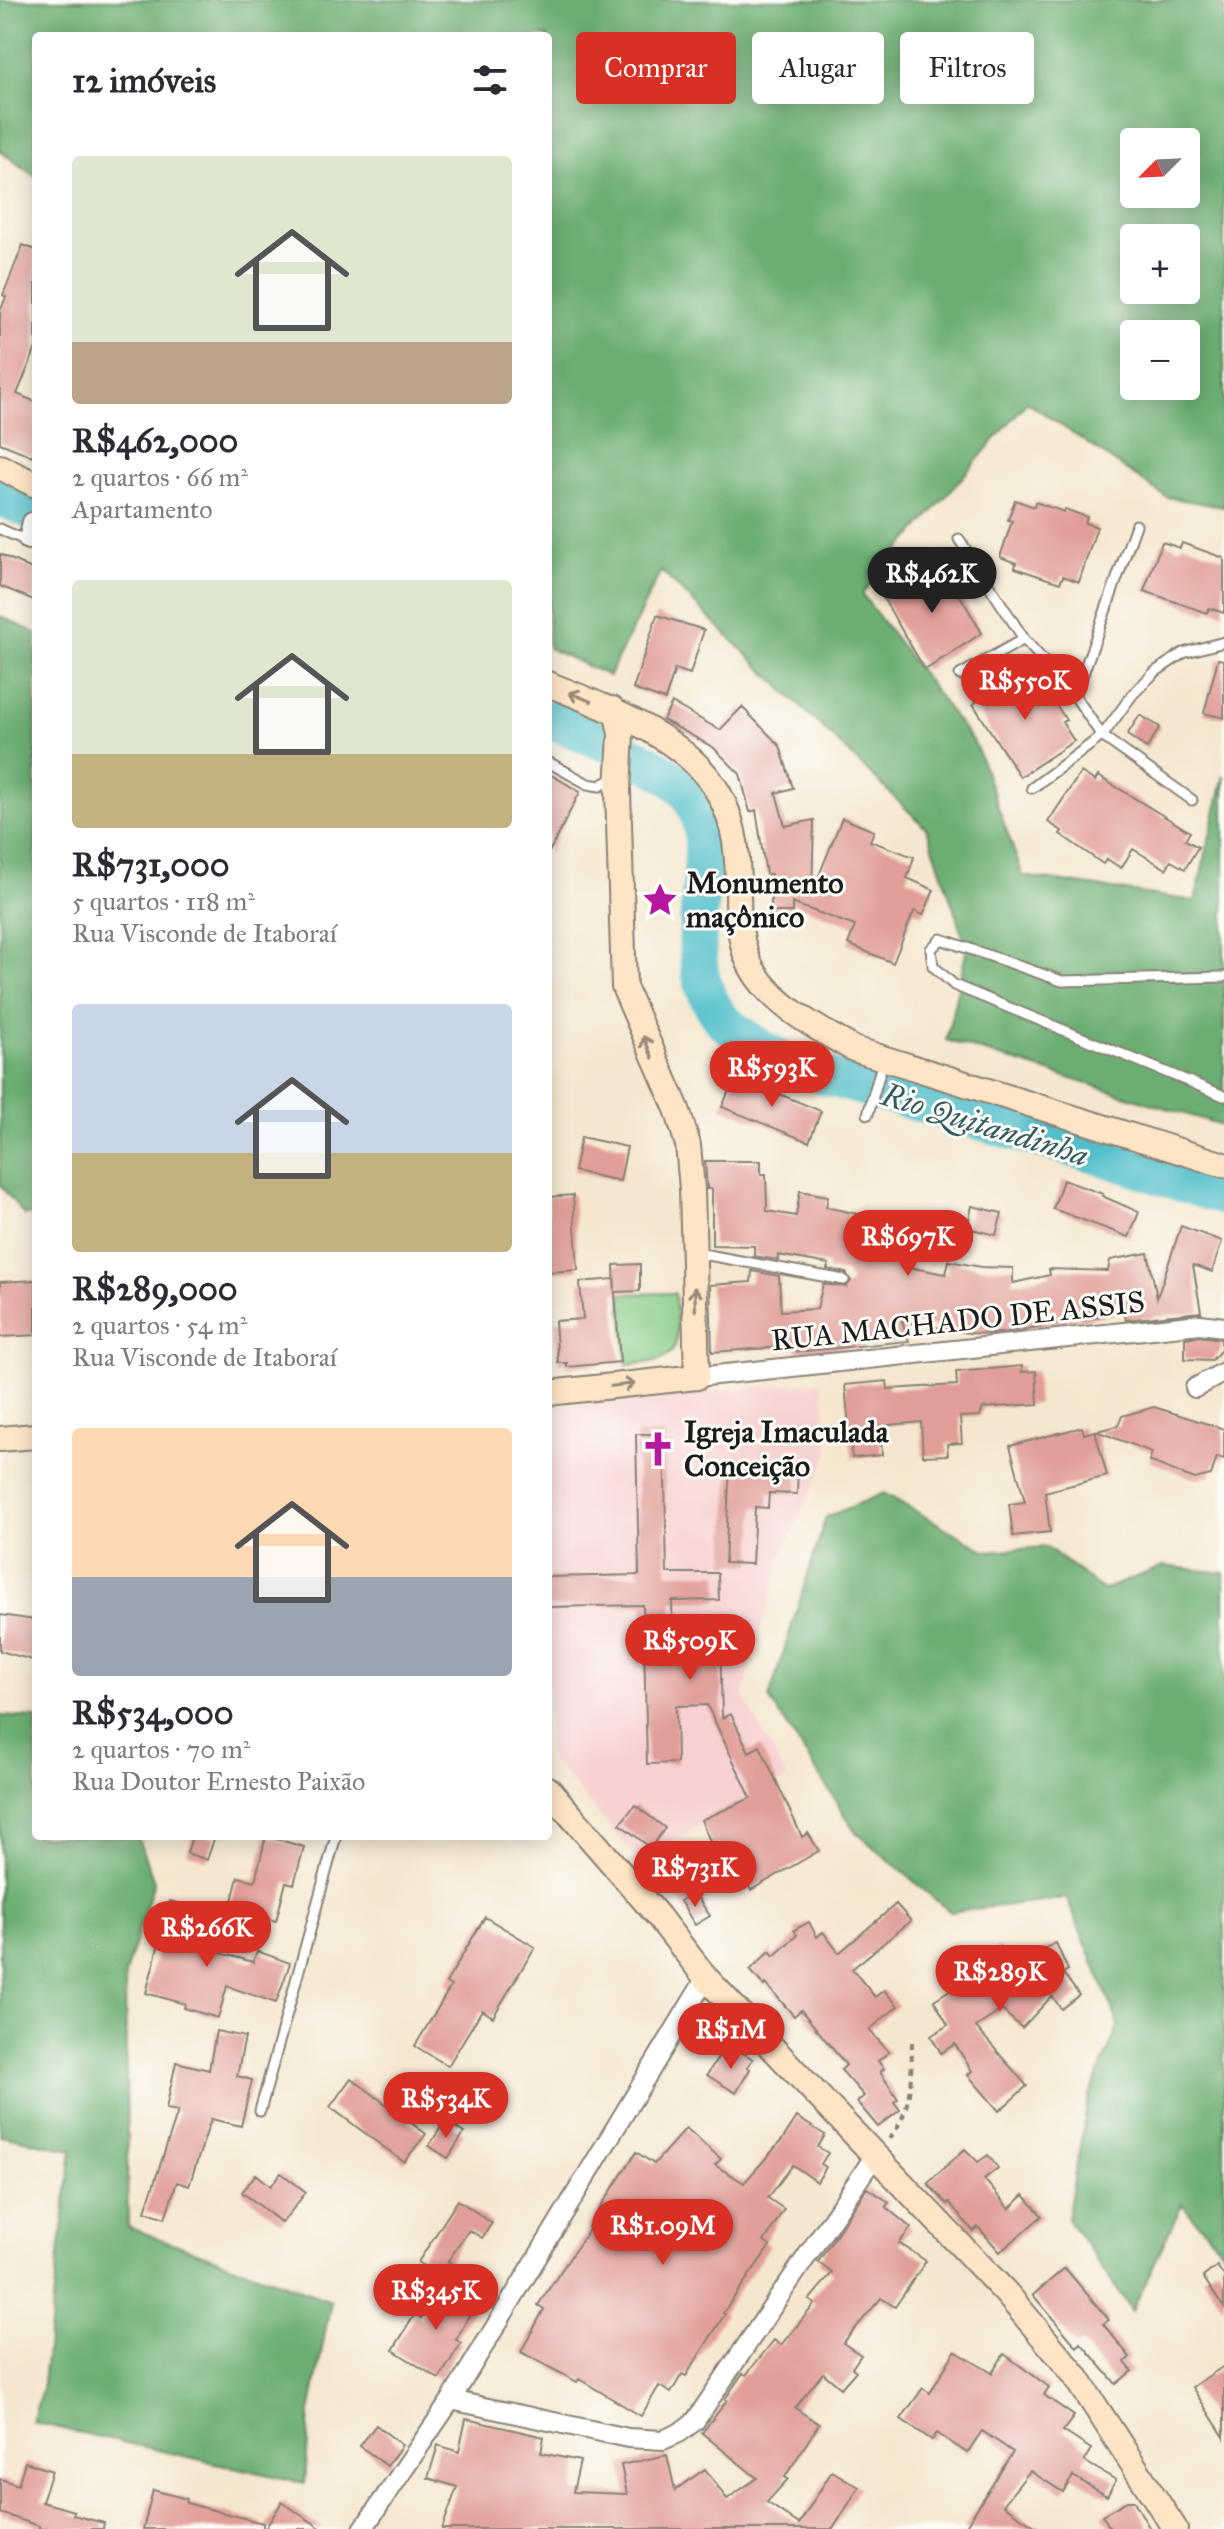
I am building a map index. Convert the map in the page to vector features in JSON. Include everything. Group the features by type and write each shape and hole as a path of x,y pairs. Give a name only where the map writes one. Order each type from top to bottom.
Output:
{"main road":[{"path":"0,467 32,483"},
{"path":"552,686 612,709 645,727 670,743 718,791 730,817 738,855 738,910 746,956 768,990 805,1022 854,1049 1224,1165"},
{"path":"552,1393 697,1377 688,1145 677,1109 624,987 618,776 621,734 612,709"},
{"path":"621,734 630,728 645,727"},
{"path":"0,1439 32,1436"},
{"path":"552,1794 658,1916 706,1978 1007,2294 1075,2375 1175,2529"}],"street":[{"name":"RUA MACHADO DE ASSIS","path":"697,1377 1200,1324 1224,1327"},
{"path":"1195,1388 1224,1372"},
{"path":"363,2529 451,2400 706,1978"},
{"path":"451,2400 628,2438 663,2440 679,2433 695,2421 876,2154"}],"lane":[{"path":"1075,696 1136,525"},
{"path":"0,529 32,530"},
{"path":"959,539 1024,639 1075,696 1102,736 1192,800"},
{"path":"960,675 1024,639"},
{"path":"1032,788 1102,736 1133,694 1155,672 1183,653 1224,642"},
{"path":"552,764 588,784 600,786 618,776"},
{"path":"1224,977 1062,981 941,939 931,949 933,966 954,985 1224,1096"},
{"path":"868,1114 884,1058"},
{"path":"693,1252 844,1280"},
{"path":"260,2111 335,1840"}],"path":[{"path":"876,2154 898,2128 910,2097 912,2042"}],"shaded area":[{"path":"822,1382 829,1453 783,1553 743,1694 787,1779 638,1859 552,1761 552,1405"}],"green space":[{"path":"0,0 1224,0 1224,507 1166,497 1027,402 862,594 976,746 1023,876 1195,901 1224,775 1224,1126 946,1040 967,948 927,829 661,571 609,676 552,650 552,32 32,32 32,174 0,151"},
{"path":"0,616 32,631 32,1215 24,1215 0,1185"},
{"path":"675,1293 675,1347 661,1359 627,1365 621,1294"},
{"path":"884,1493 986,1551 1047,1547 1103,1590 1164,1566 1224,1573 1224,2253 1182,2204 1132,2311 1067,2218 1089,2096 1119,2025 1067,1898 950,1912 856,1832 769,1698 826,1517"},
{"path":"0,1716 32,1718 32,1840 138,1840 154,1882 125,1974 128,2227 331,2301 310,2413 305,2483 32,2422 42,2389 72,2150 0,2135"}],"building":[{"path":"23,245 32,248 32,358 17,394 32,400 32,456 0,443 0,312 6,297 3,295"},
{"path":"1015,500 1034,507 1035,502 1064,512 1065,509 1087,517 1085,523 1097,527 1079,582 1063,576 1060,583 1015,568 1016,563 1000,557 1012,521 1008,520"},
{"path":"1162,542 1180,548 1182,543 1224,558 1224,613 1209,608 1207,613 1144,591"},
{"path":"0,554 32,569 32,599 0,586"},
{"path":"940,562 982,633 925,670 882,596"},
{"path":"657,615 704,630 690,674 675,669 665,700 633,689"},
{"path":"1218,659 1224,660 1224,718 1204,713"},
{"path":"1028,668 1035,679 1038,677 1066,720 1062,722 1074,741 1020,777 973,704"},
{"path":"672,703 720,730 742,707 780,746 793,788 776,793 785,826 814,820 812,893 842,818 874,831 870,841 914,857 907,878 934,890 923,915 914,911 893,963 848,944 855,926 792,903 792,912 771,912 771,874 766,874 756,810 750,812 740,774 713,747 663,720"},
{"path":"1140,715 1160,727 1147,748 1127,735"},
{"path":"1081,772 1095,781 1098,776 1190,832 1185,840 1198,847 1185,869 1171,861 1166,869 1133,849 1121,868 1107,859 1103,864 1060,834 1062,831 1048,822"},
{"path":"552,775 580,792 552,846"},
{"path":"735,1076 821,1111 809,1142 722,1107"},
{"path":"581,1137 627,1147 620,1181 574,1171"},
{"path":"705,1161 761,1161 761,1174 766,1174 767,1211 796,1216 800,1191 828,1196 826,1207 880,1219 881,1215 920,1227 907,1267 946,1274 949,1261 981,1267 1013,1268 1013,1283 1050,1275 1049,1269 1108,1271 1110,1260 1148,1253 1157,1298 1181,1226 1222,1241 1212,1272 1193,1265 1201,1312 1126,1320 1124,1311 990,1334 902,1321 909,1341 797,1352 796,1346 712,1352 710,1285 751,1282 752,1271 779,1276 781,1311 817,1309 823,1284 846,1287 851,1281 846,1273 827,1269 829,1264 778,1255 778,1260 754,1256 754,1246 712,1245 712,1189 707,1189"},
{"path":"1063,1180 1103,1194 1139,1212 1129,1237 1053,1209"},
{"path":"573,1195 578,1270 552,1272 552,1197"},
{"path":"972,1206 1002,1213 996,1235 967,1228"},
{"path":"640,1264 640,1291 615,1292 614,1265"},
{"path":"614,1279 620,1362 567,1367 567,1363 558,1363 555,1321 583,1319 580,1282"},
{"path":"32,1280 32,1335 1,1337 0,1282"},
{"path":"1200,1336 1221,1339 1221,1350 1212,1360 1185,1359 1185,1338"},
{"path":"1022,1366 1022,1372 1036,1371 1038,1404 983,1408 980,1416 960,1417 962,1443 947,1444 948,1455 923,1456 921,1422 880,1426 882,1455 852,1458 845,1385 887,1381 888,1389 957,1385 956,1372"},
{"path":"1154,1407 1224,1429 1224,1459 1217,1457 1211,1475 1195,1479 1184,1475 1149,1461 1152,1452 1096,1431 1118,1426 1122,1416"},
{"path":"1082,1427 1084,1434 1095,1431 1107,1476 1045,1492 1050,1532 1013,1536 1009,1504 1025,1502 1010,1446"},
{"path":"636,1434 664,1434 667,1573 718,1573 719,1600 672,1601 673,1637 720,1636 722,1718 731,1714 749,1752 760,1746 802,1837 808,1833 819,1851 751,1890 727,1854 717,1858 701,1820 751,1798 707,1705 676,1706 677,1763 647,1764 643,1605 552,1607 552,1577 639,1575"},
{"path":"730,1464 798,1468 797,1494 769,1493 768,1508 755,1507 752,1564 725,1563"},
{"path":"0,1615 32,1619 32,1660 0,1651"},
{"path":"635,1805 665,1828 651,1848 620,1824"},
{"path":"191,1840 214,1840 207,1860 187,1853"},
{"path":"265,1840 280,1840 304,1847 294,1884 286,1882 276,1921 230,1909 238,1877 255,1881"},
{"path":"694,1892 710,1916 695,1925 680,1901"},
{"path":"170,1901 198,1908 188,1944 253,1962 257,1951 290,1963 276,2003 227,1986 218,2018 184,2008 185,2004 146,1993"},
{"path":"896,1904 911,1921 852,1969 875,1997 884,1990 898,2006 869,2030 889,2052 878,2061 884,2069 880,2072 898,2099 894,2102 900,2110 878,2127 857,2102 864,2096 841,2070 846,2065 801,2010 794,2016 750,1970 770,1951 774,1956 797,1935 794,1930 809,1922 817,1937 823,1932 839,1953"},
{"path":"485,1917 535,1947 493,2017 482,2010 448,2066 415,2046 451,1986 446,1983"},
{"path":"1056,1943 1068,1970 1063,1973 1079,1995 1061,2009 1052,1996 1022,2028 1002,2010 976,2027 1027,2086 999,2111 968,2075 972,2071 955,2044 941,2053 931,2036 948,2025 934,2000 985,1968 980,1960 999,1947 1011,1964"},
{"path":"216,2031 245,2037 237,2076 252,2080 241,2126 211,2119 189,2186 177,2182 165,2218 145,2211 178,2111 166,2109 176,2062 209,2070"},
{"path":"738,2050 753,2059 736,2093 707,2075 720,2054 732,2061"},
{"path":"351,2078 426,2134 404,2162 330,2107"},
{"path":"797,2117 825,2135 818,2147 828,2153 821,2164 826,2167 817,2182 793,2165 768,2198 784,2209 764,2242 770,2246 723,2313 686,2376 682,2374 671,2393 659,2386 641,2416 579,2379 577,2382 521,2352 544,2309 538,2305 636,2152 654,2164 686,2128 721,2159 715,2165 744,2183 782,2140"},
{"path":"445,2121 464,2133 448,2158 429,2146"},
{"path":"965,2149 978,2162 988,2155 998,2168 984,2179 1009,2209 1024,2195 1042,2216 1000,2252 978,2227 973,2231 949,2202 947,2204 927,2183"},
{"path":"281,2173 306,2192 282,2223 242,2192 256,2174 271,2186"},
{"path":"867,2188 889,2202 886,2207 911,2228 899,2243 926,2261 895,2307 881,2298 843,2343 861,2355 852,2368 856,2371 841,2388 823,2373 795,2408 819,2424 785,2477 788,2479 767,2502 799,2524 832,2471 859,2487 833,2529 442,2529 457,2487 428,2478 438,2445 459,2452 466,2419 544,2437 541,2453 580,2461 573,2492 627,2494 621,2465 667,2455 675,2490 705,2469 727,2499 757,2478 702,2433 743,2373 746,2375 774,2340 781,2345 815,2304 809,2300 832,2273 818,2262"},
{"path":"458,2200 492,2223 482,2238 469,2230 448,2261 461,2270 451,2284 418,2262"},
{"path":"1217,2266 1224,2276 1224,2308 1203,2277"},
{"path":"1065,2268 1109,2320 1103,2324 1130,2357 1125,2362 1132,2371 1116,2384 1081,2343 1077,2347 1033,2295"},
{"path":"440,2283 476,2303 456,2340 461,2343 439,2379 393,2350 415,2314 421,2318"},
{"path":"955,2351 992,2373 1004,2354 1049,2387 1044,2395 1074,2416 1063,2431 1091,2449 1084,2461 1116,2480 1107,2496 1073,2476 1063,2492 1030,2471 1003,2505 1039,2529 964,2529 1013,2452 982,2431 967,2453 937,2433 932,2440 901,2419 923,2388 930,2393"},
{"path":"1224,2366 1224,2437 1192,2387"},
{"path":"376,2425 402,2445 387,2466 360,2446"},
{"path":"25,2462 52,2471 42,2502 104,2523 103,2529 39,2529 39,2526 0,2513 0,2479 18,2485"},
{"path":"153,2490 187,2499 186,2503 263,2523 263,2529 143,2529"},
{"path":"1127,2501 1134,2501 1150,2529 1111,2529 1102,2515"},
{"path":"282,2502 322,2529 265,2529"}],"waterway":[{"name":"Rio Quitandinha","path":"0,497 32,511"},
{"name":"Rio Quitandinha","path":"552,721 656,768 683,788 696,808 702,832 703,859 698,945 700,973 718,1015 740,1034 804,1070 1103,1157 1224,1197"}],"place":[{"name":"Monumento maçônico","path":"660,900"},
{"name":"Igreja Imaculada Conceição","path":"658,1449"}]}
